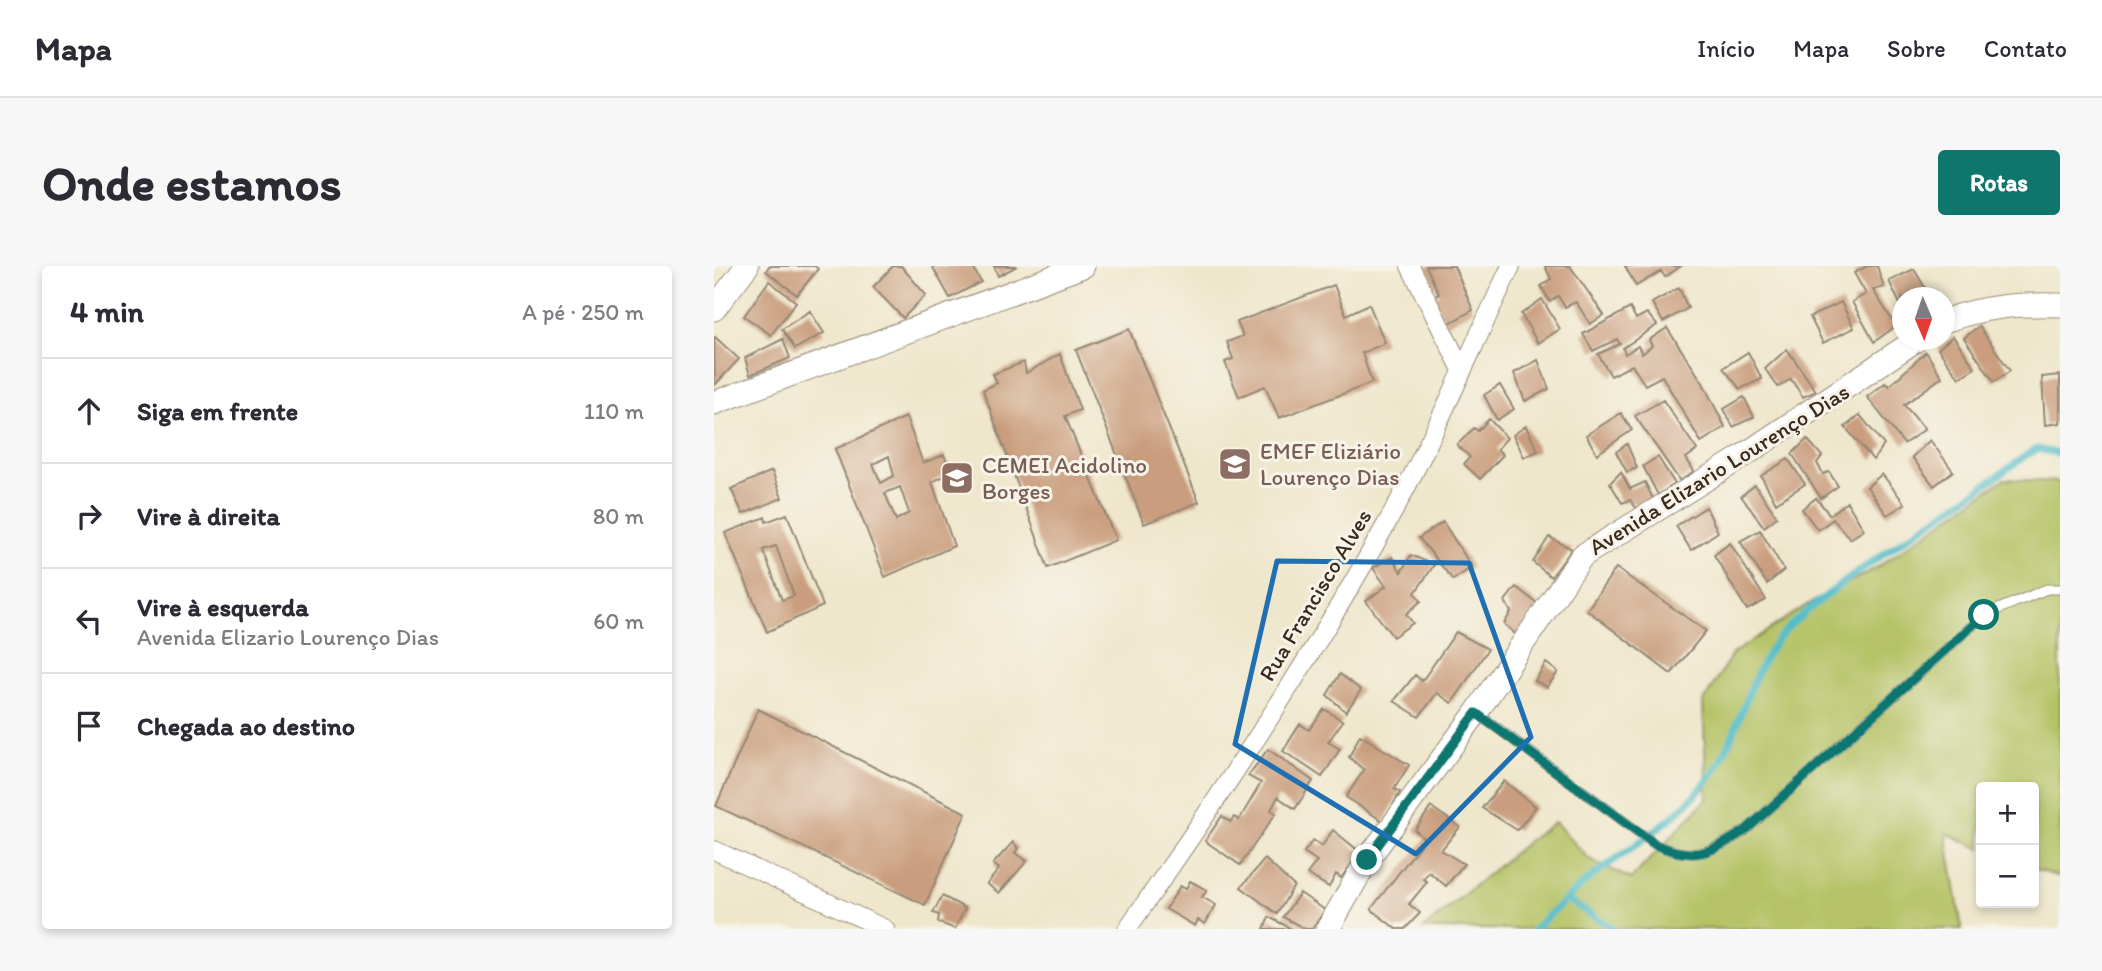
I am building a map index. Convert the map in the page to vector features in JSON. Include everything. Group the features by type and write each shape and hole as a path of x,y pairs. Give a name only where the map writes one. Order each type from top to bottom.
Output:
{"street":[{"path":"714,309 747,266"},
{"path":"714,403 1083,266"},
{"path":"1410,266 1461,368"},
{"name":"Rua Francisco Alves","path":"1127,929 1209,814 1330,624 1398,501 1511,266"},
{"path":"1955,317 1976,310 2011,304 2060,305"},
{"name":"Avenida Elizario Lourenço Dias","path":"1328,929 1367,860 1476,713 1582,556 1751,451 1901,350"},
{"path":"714,850 885,929"}],"lane":[{"path":"1476,713 1656,845 1678,854 1710,853 1746,830 1984,615 2047,589 2060,589"}],"highlighted area":[{"path":"1277,561 1469,563 1531,737 1416,854 1235,744"}],"green space":[{"path":"2004,479 2060,482 2060,877 2039,871 2039,782 1976,782 1976,847 1946,833 1962,929 1423,929 1528,841 1555,822 1589,859 1631,879 1707,799 1703,703 1732,654 1805,606 1876,568"}],"building":[{"path":"769,266 815,266 818,269 797,295 766,271"},
{"path":"893,266 901,266 926,295 903,318 873,287"},
{"path":"932,266 972,266 981,282 950,298"},
{"path":"994,266 1017,266 998,276"},
{"path":"1426,266 1454,266 1473,310 1446,325 1433,297 1439,294"},
{"path":"1545,266 1570,266 1604,315 1590,324 1576,302 1565,307 1558,296 1550,302 1541,286 1551,279"},
{"path":"1625,266 1681,266 1665,277 1661,271 1636,286"},
{"path":"1867,266 1877,266 1884,287 1873,290 1892,320 1892,329 1874,342 1852,302 1866,294 1854,273"},
{"path":"1914,269 1925,287 1892,287 1889,281"},
{"path":"769,281 796,302 771,335 744,316"},
{"path":"1334,285 1346,315 1369,304 1385,343 1362,353 1372,383 1279,418 1265,386 1239,397 1225,362 1233,359 1227,342 1243,336 1237,322"},
{"path":"1679,288 1688,308 1663,322 1652,303"},
{"path":"1542,299 1560,329 1538,343 1521,314"},
{"path":"1841,302 1854,328 1823,343 1810,317"},
{"path":"1630,308 1636,319 1647,313 1657,325 1623,348 1625,354 1638,346 1642,354 1652,346 1649,340 1667,328 1703,383 1725,427 1701,442 1662,376 1645,385 1632,365 1611,376 1598,354 1620,344 1617,339 1593,351 1583,334"},
{"path":"810,311 824,333 795,349 782,329"},
{"path":"1979,326 2010,371 1994,382 1964,338"},
{"path":"1129,329 1199,502 1144,524 1076,350"},
{"path":"714,338 739,359 715,385"},
{"path":"783,339 790,358 750,375 745,358"},
{"path":"1955,339 1975,368 1959,378 1939,350 1955,350"},
{"path":"1787,349 1816,391 1803,397 1791,379 1778,387 1765,369"},
{"path":"1748,352 1762,379 1740,389 1723,368"},
{"path":"1926,352 1942,377 1904,405 1925,429 1904,444 1867,397 1885,383 1889,386"},
{"path":"1060,354 1080,410 1065,416 1116,540 1048,568 983,390 997,383 993,374 1024,362 1026,373"},
{"path":"1538,360 1549,389 1525,401 1514,373"},
{"path":"2060,375 2060,423 2045,425 2042,377"},
{"path":"1500,385 1514,409 1497,420 1484,395"},
{"path":"1744,397 1754,417 1733,427 1724,409"},
{"path":"1663,400 1697,450 1686,458 1694,471 1680,481 1635,416"},
{"path":"1621,413 1632,430 1597,454 1586,435"},
{"path":"1860,415 1884,445 1873,460 1845,427"},
{"path":"906,417 923,463 944,455 952,472 932,482 954,546 885,577 835,449","holes":["889,456 894,476 881,483 873,464","900,487 909,513 896,520 885,493"]},
{"path":"1489,419 1507,438 1497,449 1503,455 1480,479 1464,464 1470,457 1457,445 1474,428 1478,431"},
{"path":"1526,426 1538,451 1524,457 1513,435"},
{"path":"1807,439 1822,456 1817,463 1823,474 1829,472 1838,486 1821,498 1792,454"},
{"path":"1930,440 1953,471 1934,486 1912,457"},
{"path":"1627,444 1637,468 1627,472 1616,452"},
{"path":"1658,457 1675,484 1658,495 1643,466"},
{"path":"1788,459 1805,484 1776,503 1761,476"},
{"path":"772,471 782,498 743,514 731,489"},
{"path":"1621,472 1630,489 1645,482 1654,501 1637,509 1630,500 1622,503 1610,483"},
{"path":"1882,474 1905,504 1887,515 1867,487"},
{"path":"1755,485 1777,517 1764,527 1741,496"},
{"path":"1816,498 1830,515 1847,502 1864,530 1850,539 1833,519 1818,530 1802,509"},
{"path":"1706,507 1718,532 1691,550 1676,526"},
{"path":"787,514 823,606 767,632 725,533 765,517 766,522","holes":["776,546 794,596 782,600 763,550"]},
{"path":"1443,522 1472,567 1453,580 1419,538"},
{"path":"1760,530 1784,570 1767,584 1740,541"},
{"path":"1549,537 1572,549 1551,577 1533,562"},
{"path":"1730,543 1766,600 1747,610 1714,555"},
{"path":"1411,555 1434,565 1415,593 1421,601 1406,614 1413,623 1393,637 1366,601 1386,586 1373,568 1392,557 1401,572"},
{"path":"1616,568 1706,631 1671,674 1587,610"},
{"path":"1516,587 1538,604 1519,637 1504,624 1511,612 1505,601"},
{"path":"1456,632 1488,649 1452,703 1437,693 1419,717 1394,701 1415,675 1422,681"},
{"path":"1546,663 1558,672 1547,687 1535,681"},
{"path":"1340,674 1361,690 1346,712 1327,695"},
{"path":"758,709 966,813 925,905 716,806"},
{"path":"1324,709 1343,721 1328,742 1340,749 1322,777 1283,751 1300,724 1309,730"},
{"path":"1360,735 1409,765 1394,789 1400,792 1384,822 1346,797 1364,770 1349,757"},
{"path":"1268,749 1313,781 1295,809 1278,797 1271,810 1276,813 1240,865 1205,841 1222,816 1230,822 1234,817 1239,820 1261,783 1248,776"},
{"path":"1504,781 1536,807 1517,830 1482,808"},
{"path":"1431,807 1460,827 1441,850 1464,864 1446,886 1429,872 1423,879 1427,882 1409,904 1420,913 1405,929 1396,929 1371,909 1425,839 1415,830"},
{"path":"1333,830 1360,852 1341,878 1336,874 1329,887 1307,874 1317,861 1304,852 1313,840 1322,846"},
{"path":"1013,842 1018,848 1015,853 1027,861 999,893 987,884 999,869 993,864"},
{"path":"1265,859 1294,886 1277,914 1241,887"},
{"path":"1190,881 1207,890 1202,897 1216,905 1205,924 1198,920 1195,926 1166,909 1180,886 1186,889"},
{"path":"1300,893 1325,910 1312,929 1305,929 1283,917"},
{"path":"942,896 965,908 955,929 938,922 939,915 933,913"},
{"path":"1269,917 1292,929 1264,929"}],"waterway":[{"path":"1534,929 1589,879 1669,820 1698,792 1721,759 1765,658 1792,624 1878,557 2028,454 2038,449 2060,454"},
{"path":"1566,899 1614,929"}],"place":[{"name":"EMEF Eliziário Lourenço Dias","path":"1235,464"},
{"name":"CEMEI Acidolino Borges","path":"957,478"}],"route":[{"path":"1367,860 1476,713 1656,845 1678,854 1710,853 1746,830 1984,615"}]}
